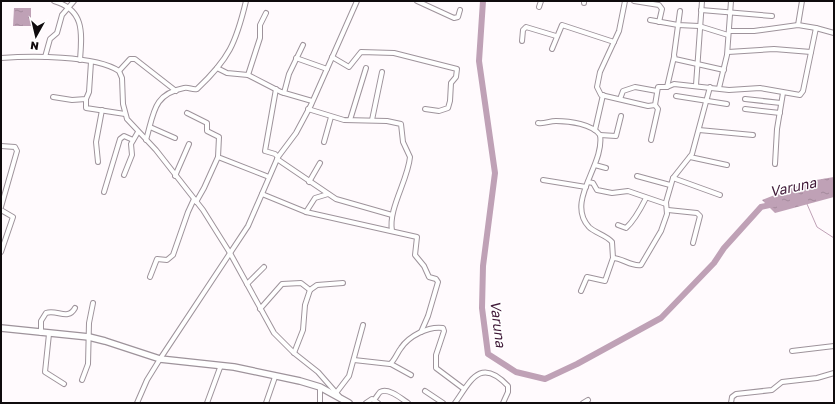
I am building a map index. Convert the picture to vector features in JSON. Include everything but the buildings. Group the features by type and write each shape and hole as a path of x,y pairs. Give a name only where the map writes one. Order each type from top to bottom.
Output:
{"street":[{"path":"54,1 68,6 75,12 80,26 80,60"},
{"path":"45,56 49,41 57,33 62,15 68,6 74,1"},
{"path":"146,140 158,102 165,95 185,88 197,89 216,68 236,38 246,1"},
{"path":"137,403 147,380 160,359 244,232 277,158 296,133 312,101 357,1"},
{"path":"417,1 454,18 458,17 460,10"},
{"path":"539,7 541,1"},
{"path":"625,1 622,20 597,81 598,92 603,95 620,98 638,105 651,107 654,105"},
{"path":"634,1 659,5 662,9 659,22"},
{"path":"696,86 699,26 702,1"},
{"path":"719,88 728,52 731,1"},
{"path":"798,25 802,1"},
{"path":"701,10 772,16"},
{"path":"667,87 674,57 680,11"},
{"path":"248,75 260,38 260,25 266,13"},
{"path":"650,20 678,26 699,26 729,33 798,25 834,33"},
{"path":"552,49 560,27 563,25 614,42"},
{"path":"522,41 523,30 526,27 556,36"},
{"path":"654,105 658,87 667,87 674,84 730,90 760,88 798,95 802,93 816,28"},
{"path":"284,93 296,58 303,45"},
{"path":"728,52 786,49 811,52"},
{"path":"332,57 349,67 361,52 394,53 456,69 456,77 451,83 448,108 439,110 425,109"},
{"path":"1,58 45,56 91,62 109,66 119,71 122,78 125,114 195,201 230,253 274,333 294,353 318,372 337,395"},
{"path":"674,57 677,60 724,70"},
{"path":"296,58 327,69"},
{"path":"119,71 130,59 135,59 176,91"},
{"path":"91,62 89,92 86,99 86,108 125,114"},
{"path":"216,68 226,73 248,75 284,93 312,101"},
{"path":"350,120 366,68"},
{"path":"372,120 382,72"},
{"path":"620,98 623,91 632,87 657,91"},
{"path":"613,258 625,260 636,266 641,265 662,231 668,210 666,204 670,185 673,178 690,158 710,87"},
{"path":"276,89 266,151 275,154 277,158 309,182 339,200 392,215"},
{"path":"775,164 783,93"},
{"path":"595,130 603,95"},
{"path":"676,96 727,104"},
{"path":"53,97 72,100 86,99"},
{"path":"745,99 781,103"},
{"path":"651,140 658,109 654,105"},
{"path":"308,109 331,117 350,120 393,121 401,124 403,142 410,157 401,193 392,215 392,231"},
{"path":"745,109 780,113"},
{"path":"98,162 96,142 102,110"},
{"path":"150,277 157,259 167,260 173,255 188,212 204,188 218,157 219,137 207,131 207,123 187,113"},
{"path":"538,123 546,124 556,121 573,123 595,130 600,135 616,136 620,116"},
{"path":"324,142 331,117"},
{"path":"150,127 175,138"},
{"path":"699,130 753,135"},
{"path":"124,175 132,155 131,147 133,140 138,132"},
{"path":"581,291 588,277 605,281 613,258 612,242 589,227 583,218 581,207 587,184 595,165 600,135"},
{"path":"104,192 120,139 124,136 133,140"},
{"path":"175,176 189,144"},
{"path":"1,146 12,146 15,147 17,151 1,207"},
{"path":"218,157 269,177"},
{"path":"690,158 727,165"},
{"path":"309,182 320,163"},
{"path":"595,165 606,168"},
{"path":"637,176 670,185"},
{"path":"673,178 720,195"},
{"path":"543,180 587,184 593,183 597,190 612,193 628,191 666,204"},
{"path":"262,194 306,212 417,237 415,255 424,266 429,277 438,281 428,316 421,332"},
{"path":"306,212 315,198 328,194"},
{"path":"618,225 626,228 633,217 639,212 646,198"},
{"path":"1,210 12,214 13,217 1,252"},
{"path":"668,210 697,213 700,216 693,244"},
{"path":"247,284 264,267"},
{"path":"260,309 282,284 299,283 310,290"},
{"path":"294,353 303,330 305,305 310,290 318,284 343,283"},
{"path":"82,380 88,364 88,323 93,302"},
{"path":"42,333 41,321 46,313 54,312 67,315 73,313 75,308"},
{"path":"337,395 346,383 354,360 363,325"},
{"path":"391,364 405,343 421,332 440,327 444,329 442,340 436,355 436,368 464,389"},
{"path":"1,328 89,337 160,359 221,365 275,376 320,387 337,395 349,403"},
{"path":"49,334 45,372 64,384"},
{"path":"792,351 834,346"},
{"path":"354,360 374,364 391,364 411,375"},
{"path":"208,403 221,365"},
{"path":"731,403 732,397 736,394 772,390 782,382 817,378 834,373"},
{"path":"455,403 473,377 479,374 491,374 508,386 508,392 503,403"},
{"path":"266,403 275,376"},
{"path":"320,387 320,403"},
{"path":"366,403 370,399 376,402 380,392 384,391 397,396 408,403"},
{"path":"425,391 443,403"},
{"path":"583,403 588,400"}],"water":[{"path":"14,8 31,8 31,26 13,26"},
{"path":"834,177 834,197 775,213 762,200 810,181"}],"waterway":[{"name":"Varuna","path":"483,1 479,61 495,173 483,266 482,308 488,354 516,372 545,379 577,364 661,318 714,263 724,248 761,207 774,204"},
{"path":"807,204 817,227 834,238"}]}
